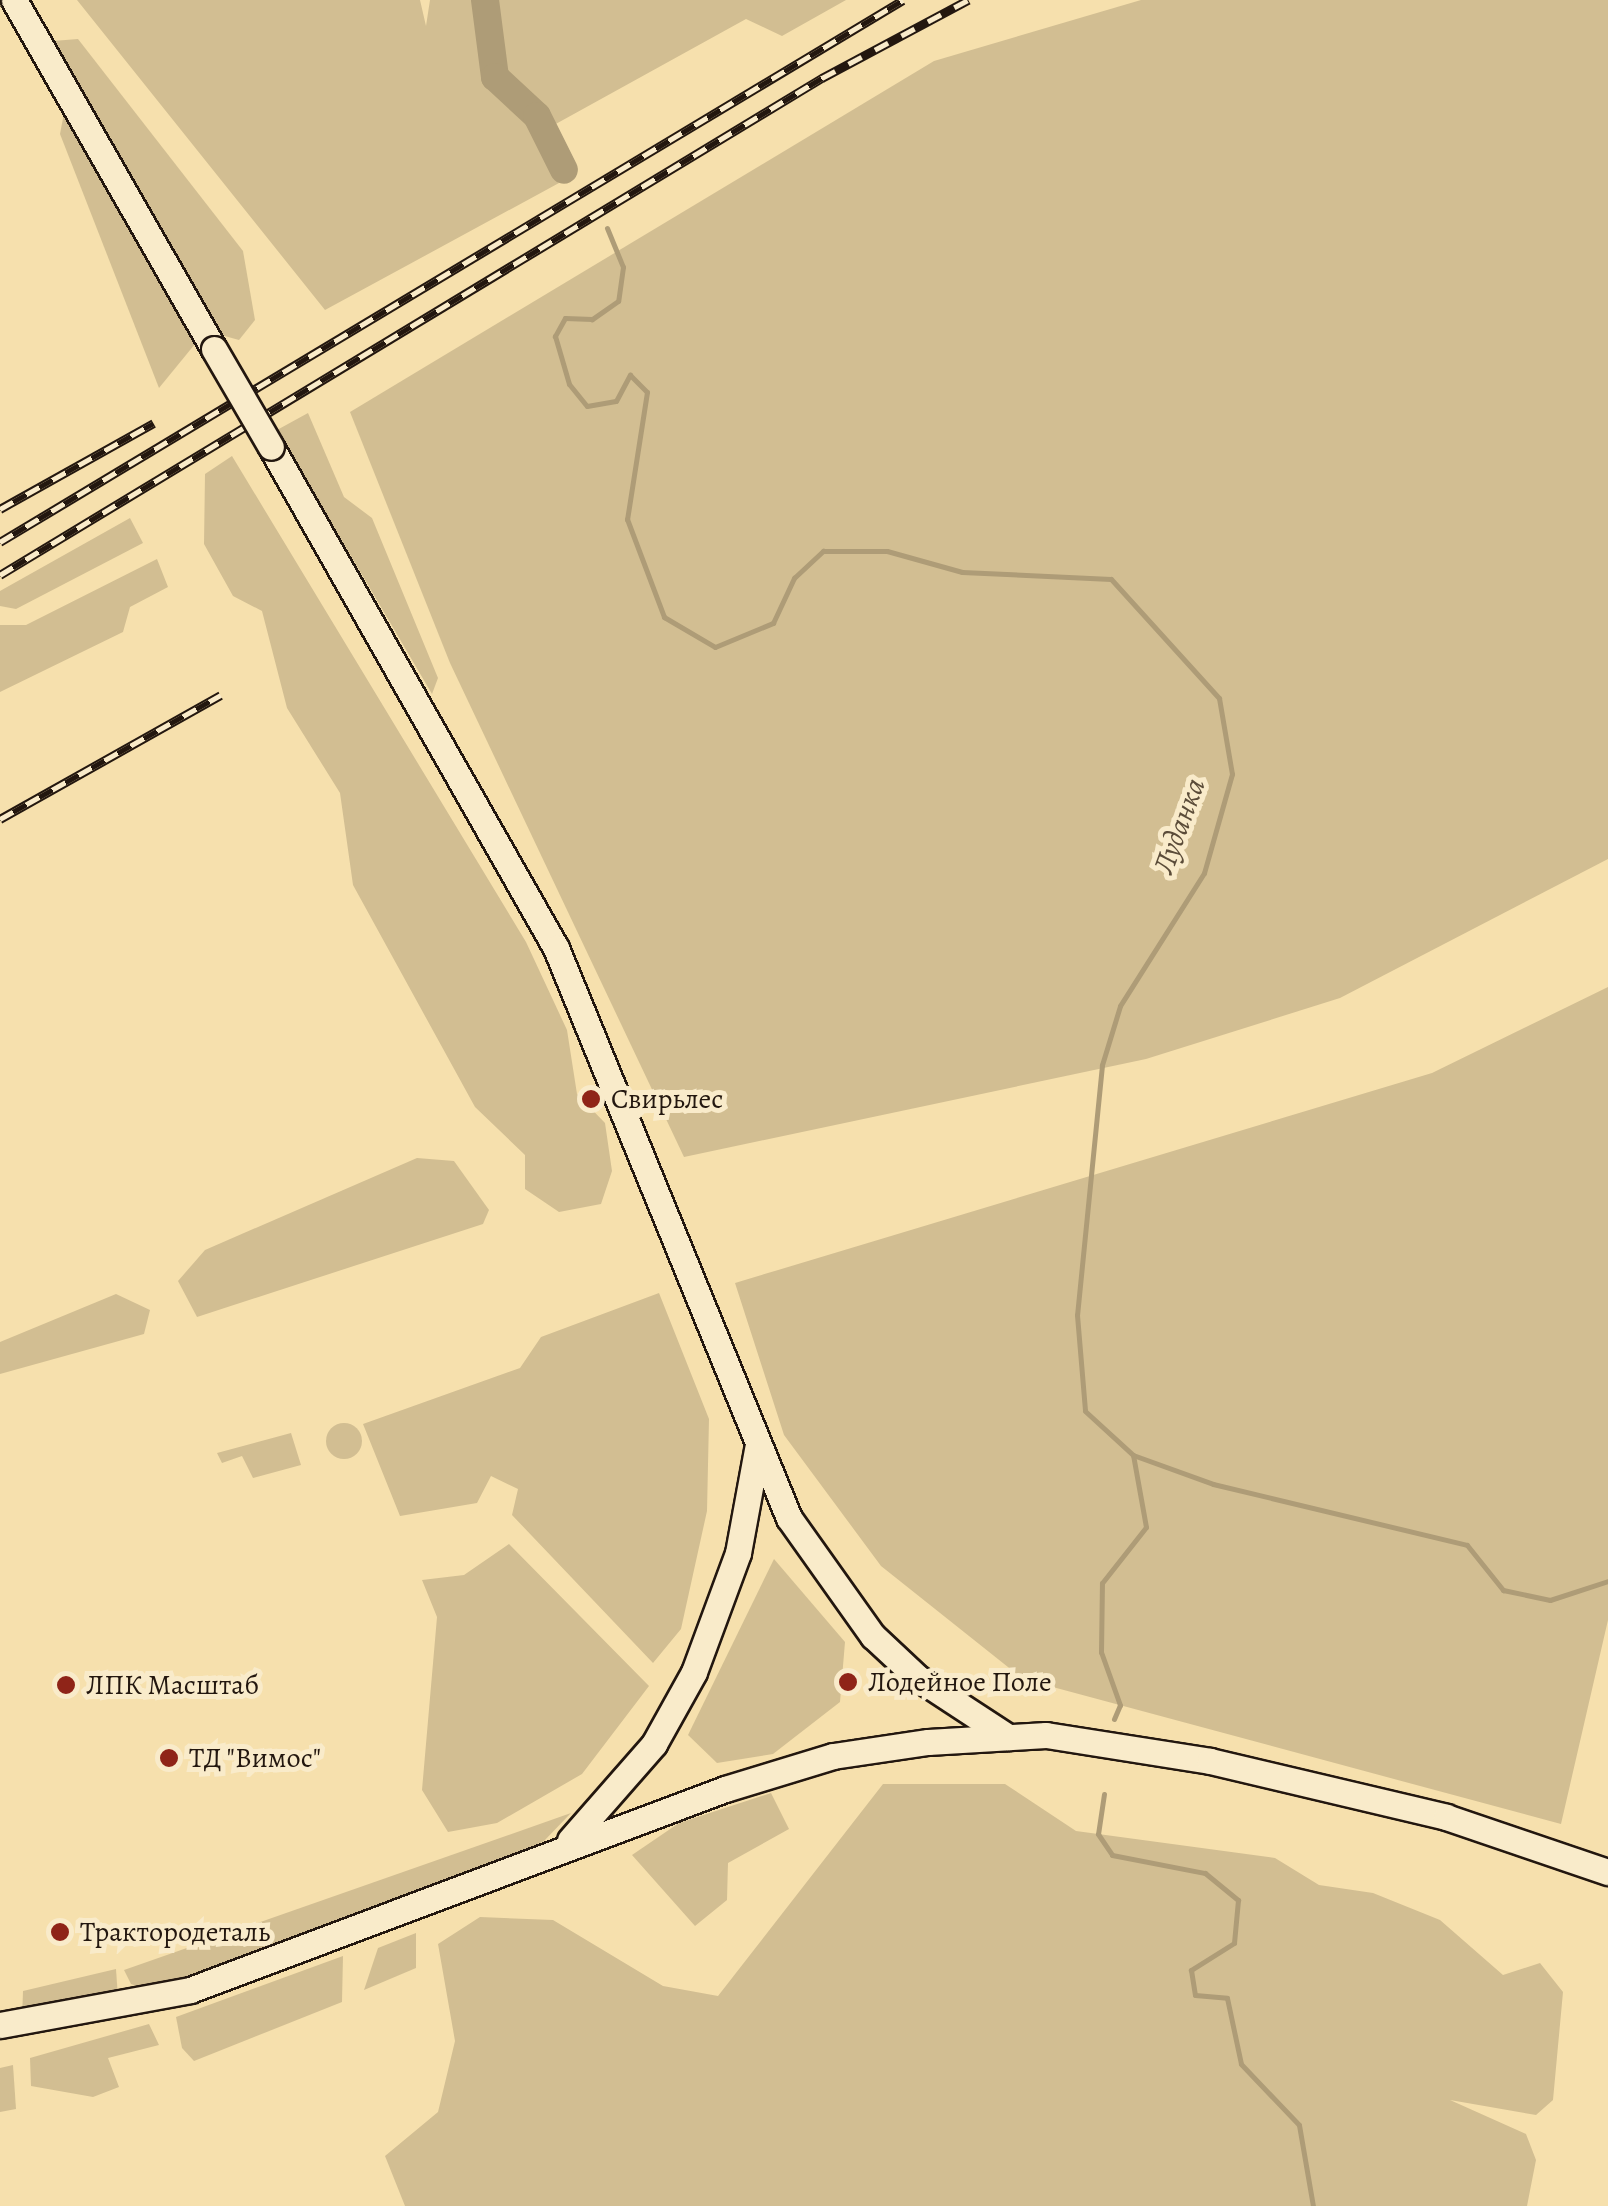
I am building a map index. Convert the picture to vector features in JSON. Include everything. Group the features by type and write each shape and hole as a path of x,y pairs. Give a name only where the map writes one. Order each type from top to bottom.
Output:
{"street":[{"path":"14,0 556,948 757,1449 830,1585 874,1636 918,1678 1008,1737"},
{"path":"559,1850 621,1788 694,1672 738,1553 757,1449"},
{"path":"0,2024 190,1990 474,1890 559,1850 833,1756 1008,1737 1210,1761 1446,1817 1608,1872"}],"shaded area":[{"path":"77,0 420,0 426,26 430,0 846,0 782,36 746,19 534,136 559,183 325,310"},
{"path":"1141,0 1608,0 1608,859 1340,998 1146,1059 684,1157 450,663 350,412 934,61"},
{"path":"78,39 243,251 255,320 239,340 221,335 53,41"},
{"path":"64,113 195,344 159,388 60,134"},
{"path":"308,413 344,497 372,518 438,678 432,694 277,430"},
{"path":"232,456 526,942 567,1030 577,1094 605,1123 612,1171 601,1204 559,1212 525,1189 525,1155 475,1107 353,885 340,793 287,708 262,611 233,596 204,544 205,474"},
{"path":"130,518 143,543 16,609 0,606 0,591"},
{"path":"157,559 168,587 130,607 123,632 0,692 0,625 26,625"},
{"path":"1608,987 1608,1620 1561,1824 1023,1679 881,1566 784,1435 735,1283 1432,1073"},
{"path":"417,1158 454,1161 489,1210 483,1224 197,1317 178,1281 205,1250"},
{"path":"659,1293 709,1419 707,1511 681,1629 653,1663 512,1515 518,1489 491,1476 477,1503 400,1516 363,1424 520,1368 541,1337"},
{"path":"116,1294 150,1310 144,1334 0,1374 0,1342"},
{"path":"344,1423 356,1429 362,1441 356,1453 344,1459 332,1453 326,1441 332,1429"},
{"path":"291,1433 301,1465 253,1478 242,1456 222,1463 217,1453"},
{"path":"509,1544 649,1686 582,1774 497,1823 448,1832 422,1790 437,1617 422,1580 464,1575"},
{"path":"774,1559 845,1642 840,1702 773,1754 717,1763 688,1735"},
{"path":"883,1784 1005,1784 1076,1831 1275,1858 1319,1885 1373,1893 1440,1920 1503,1975 1540,1963 1563,1992 1553,2100 1536,2115 1450,2100 1526,2134 1536,2160 1527,2206 405,2206 385,2156 438,2112 455,2041 438,1944 480,1917 553,1920 663,1986 718,1996"},
{"path":"771,1793 789,1829 728,1863 727,1900 695,1926 632,1855 679,1823"},
{"path":"571,1813 544,1841 494,1865 152,1992 131,1984 124,1970"},
{"path":"416,1933 416,1968 364,1990 378,1948"},
{"path":"343,1956 342,2002 194,2061 182,2048 176,2017"},
{"path":"116,1969 118,1998 22,2019 23,1991"},
{"path":"149,2024 159,2045 108,2058 119,2087 93,2097 31,2086 30,2058"},
{"path":"13,2065 16,2109 0,2112 0,2068"}],"waterway":[{"name":"Луданка","path":"485,0 495,77 537,116 564,170"},
{"name":"Луданка","path":"607,228 623,267 618,301 592,319 565,318 555,336 569,384 587,406 616,401 630,375 647,392 627,519 664,617 715,647 773,623 794,578 823,551 887,551 962,572 1111,579 1219,698 1232,774 1204,873 1120,1006 1102,1065 1077,1315 1085,1411 1133,1455 1213,1484 1467,1545 1503,1590 1550,1600 1608,1581"},
{"path":"1114,1719 1120,1705 1101,1652 1102,1583 1146,1527 1133,1455"},
{"path":"1104,1794 1098,1834 1112,1855 1205,1873 1238,1900 1234,1943 1191,1970 1195,1995 1227,1998 1241,2064 1299,2125 1313,2206"}],"railway":[{"path":"0,542 903,0"},
{"path":"0,575 822,78 968,0"},
{"path":"0,509 154,423"},
{"path":"0,819 221,695"}],"place":[{"name":"Свирьлес","path":"591,1099"},
{"name":"Лодейное Поле","path":"848,1682"},
{"name":"ЛПК Масштаб","path":"66,1685"},
{"name":"ТД \"Вимос\"","path":"169,1758"},
{"name":"Трактородеталь","path":"60,1932"}]}
